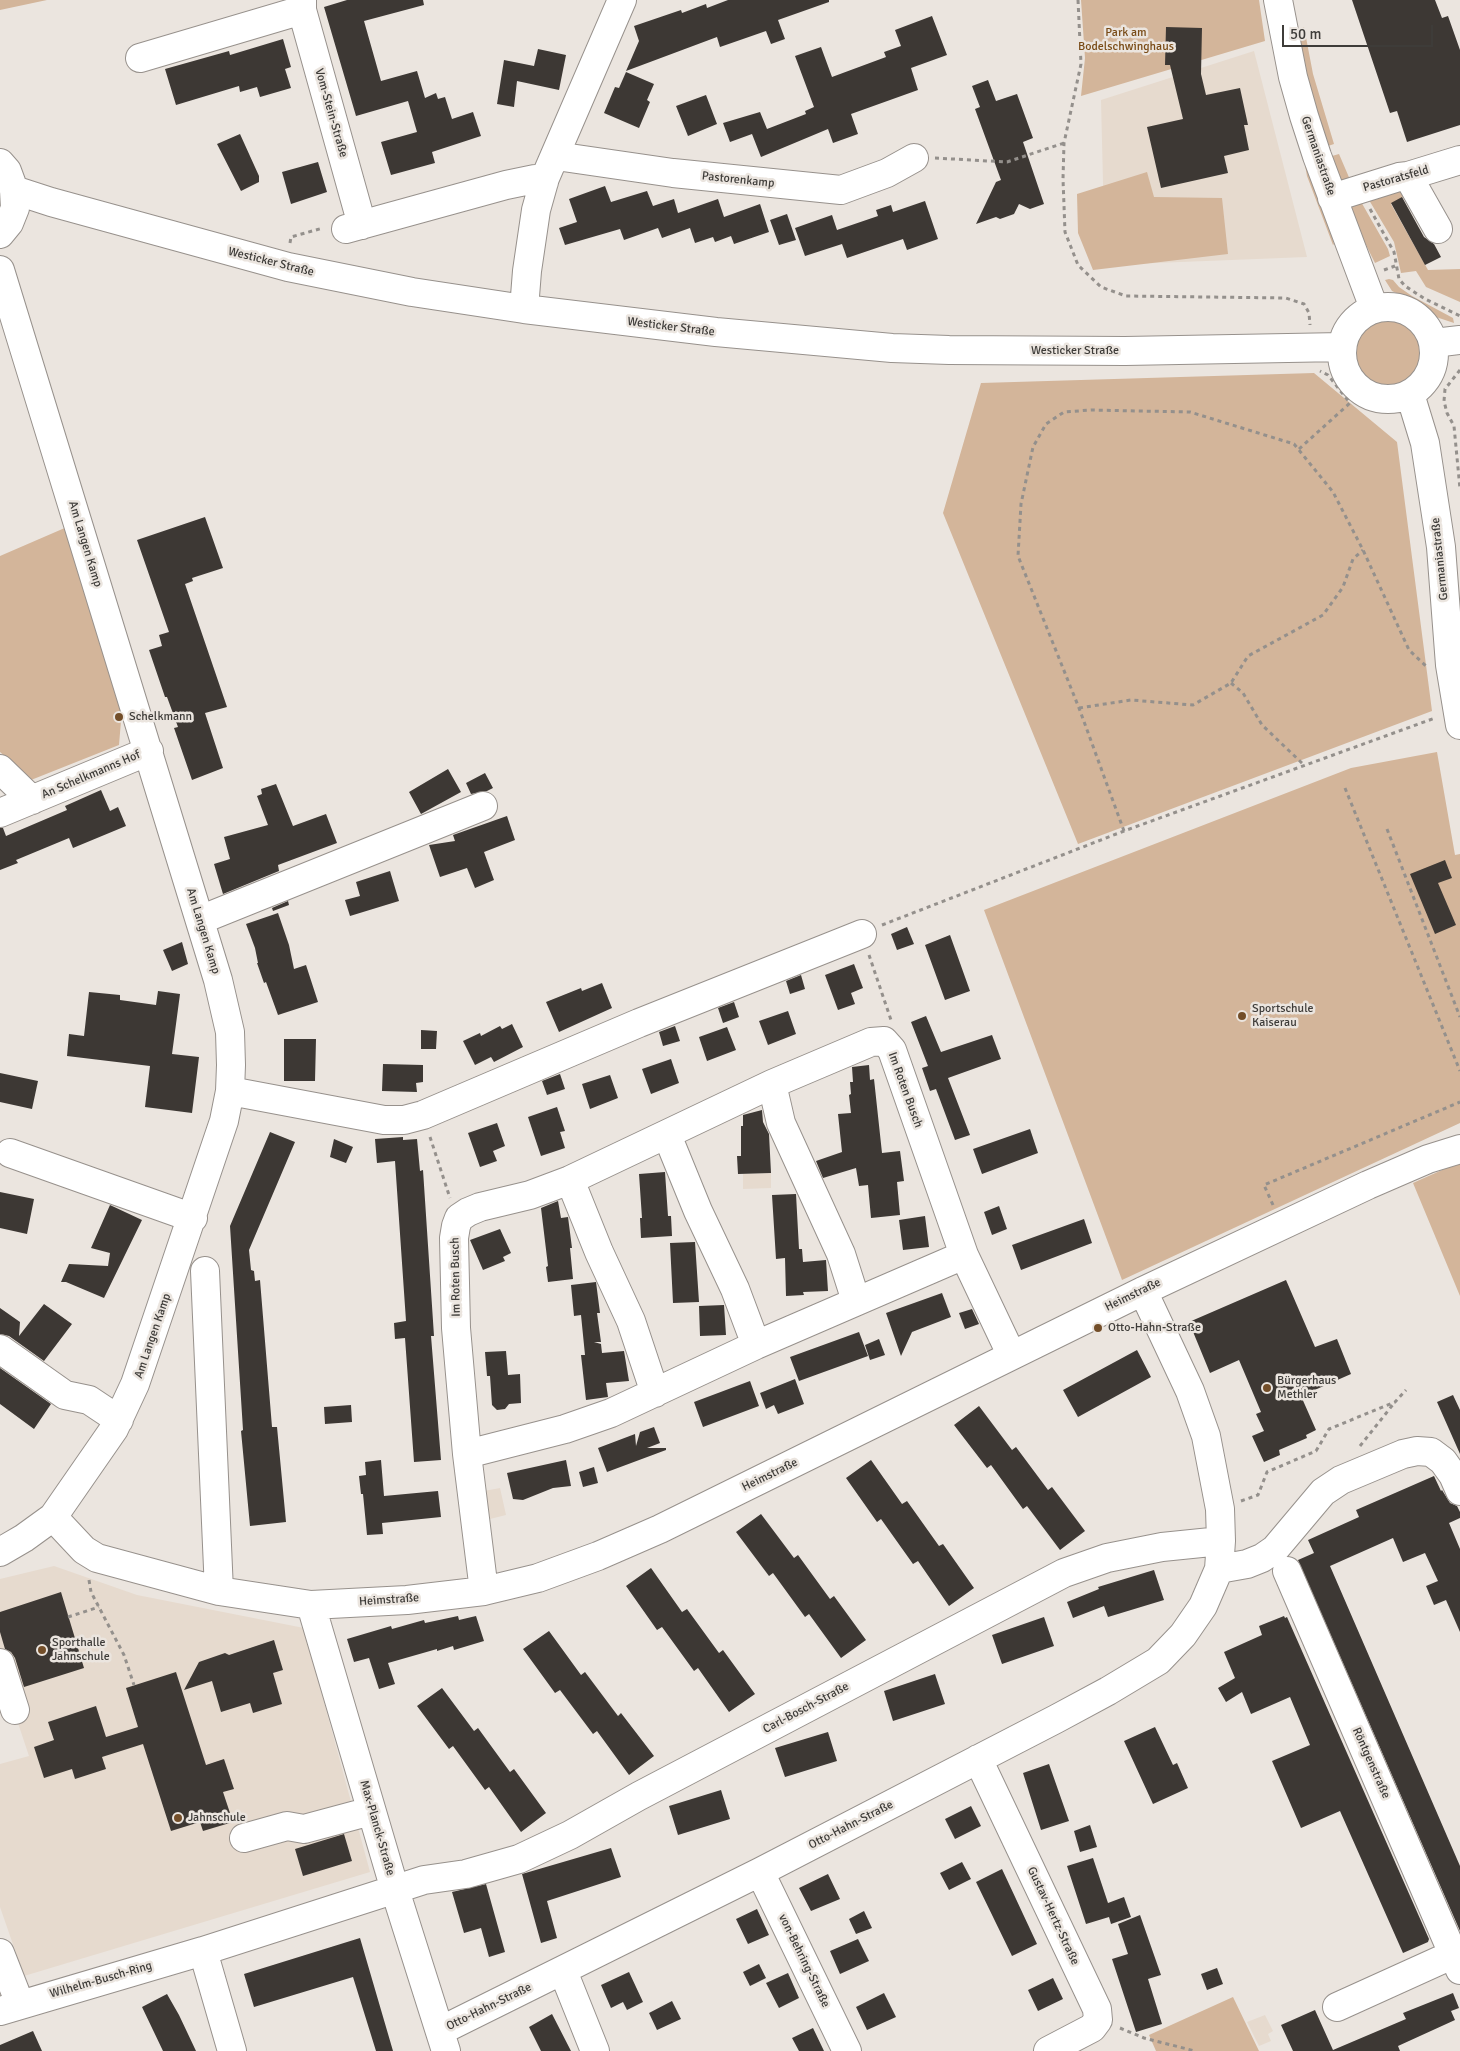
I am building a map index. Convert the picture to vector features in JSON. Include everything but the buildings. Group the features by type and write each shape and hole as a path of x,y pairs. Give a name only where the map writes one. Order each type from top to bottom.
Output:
{"street":[{"path":"524,309 527,271 536,210 544,182 622,0"},
{"name":"Germaniastraße","path":"1278,0 1297,92 1332,198 1374,308"},
{"path":"140,58 302,5"},
{"name":"Vom-Stein-Straße","path":"302,5 354,227"},
{"name":"Pastorenkamp","path":"556,156 673,173 841,190 887,173 914,158"},
{"name":"Pastoratsfeld","path":"1332,198 1460,160"},
{"path":"0,163 7,171 14,190 14,208 9,223 0,234"},
{"path":"1408,176 1438,229"},
{"path":"354,227 506,185 535,179 544,182"},
{"name":"Westicker Straße","path":"14,190 51,202 288,267 412,292 524,309 716,332 892,348 1125,351 1342,347"},
{"name":"Am Langen Kamp","path":"0,270 149,751 218,980 230,1032 230,1091 224,1122 136,1384 119,1420 53,1517 24,1538 0,1552"},
{"path":"1389,306 1405,309 1418,317 1428,329 1447,342 1435,358 1430,373 1422,385 1410,394 1398,398 1374,397 1363,392 1353,384 1346,373 1342,360 1345,334 1352,323 1362,314 1374,308 1389,306"},
{"name":"Germaniastraße","path":"1410,394 1425,443 1441,547 1450,665 1446,717"},
{"name":"An Schelkmanns Hof","path":"0,813 149,751"},
{"name":"An Schelkmanns Hof","path":"0,769 32,800"},
{"path":"200,920 483,806"},
{"path":"230,1091 384,1120 404,1120 424,1115 639,1023 862,934"},
{"name":"Im Roten Busch","path":"484,1591 466,1454 456,1328 454,1238 459,1218 480,1207 530,1195 570,1180 772,1084 871,1042 884,1041 892,1050 964,1255 1011,1354"},
{"path":"772,1084 781,1123 841,1254 856,1301"},
{"path":"667,1135 698,1211 735,1289 756,1345"},
{"name":"Heimstraße","path":"53,1517 84,1550 97,1558 219,1591 311,1605 407,1600 484,1591 538,1578 598,1556 660,1529 1011,1354 1143,1291 1428,1159 1460,1149"},
{"path":"10,1153 193,1218"},
{"path":"570,1180 599,1252 631,1322 655,1393"},
{"path":"466,1454 565,1429 611,1413 756,1345 964,1255"},
{"path":"205,1270 219,1591"},
{"name":"Otto-Hahn-Straße","path":"443,2041 562,1972 760,1872 1108,1691 1158,1661 1183,1635 1203,1606 1219,1569 1221,1541 1220,1509 1206,1436 1190,1391 1143,1291"},
{"path":"0,1349 65,1395 89,1400 119,1420"},
{"path":"1219,1569 1247,1564 1262,1558 1275,1549 1323,1492 1341,1480 1403,1454 1417,1451 1431,1452 1443,1461 1460,1491"},
{"name":"Carl-Bosch-Straße","path":"395,1890 424,1880 466,1874 520,1859 570,1835 647,1792 1064,1573 1107,1558 1162,1547 1221,1541"},
{"name":"Röntgenstraße","path":"1287,1571 1457,1962 1337,2007"},
{"name":"Max-Planck-Straße","path":"311,1605 395,1890 443,2041"},
{"path":"0,1663 15,1710"},
{"name":"Gustav-Hertz-Straße","path":"978,1759 1097,2009 1098,2020"},
{"path":"244,1838 287,1826 304,1829 371,1810"},
{"name":"von-Behring-Straße","path":"760,1872 848,2051"},
{"name":"Wilhelm-Busch-Ring","path":"10,2008 395,1890"},
{"path":"203,1950 232,2051"},
{"path":"0,1953 10,2008"},
{"path":"562,1972 595,2051"},
{"path":"1048,2051 1092,2028 1098,2020"}],"path":[{"path":"1078,0 1081,64 1064,143 1063,179 1065,232 1078,265 1101,287 1126,296 1286,298 1304,304 1309,313 1312,368 1328,375 1350,403 1298,449"},
{"path":"914,158 943,157 1007,162 1064,143"},
{"path":"290,244 291,237 340,224 354,227"},
{"path":"281,242 299,246"},
{"path":"1380,272 1395,266"},
{"path":"1460,370 1445,389 1444,401 1447,413 1454,426 1460,489"},
{"path":"1124,831 1079,708 1018,556 1021,504 1033,447 1046,424 1064,412 1091,410 1190,412 1294,444 1333,492 1363,550 1409,650 1427,667 1428,676"},
{"path":"1079,708 1131,700 1193,704 1231,683 1248,656 1323,614 1343,587 1353,559 1363,550"},
{"path":"1231,683 1243,693 1262,725 1304,765"},
{"path":"884,1041 892,1022 862,934 1124,831 1304,765 1446,717"},
{"path":"1345,788 1460,1071"},
{"path":"1387,829 1460,1017"},
{"path":"1282,1225 1264,1185 1460,1102"},
{"path":"424,1115 448,1195 459,1218"},
{"path":"1360,1446 1406,1390"},
{"path":"1220,1509 1258,1495 1267,1472 1316,1451 1329,1429 1395,1402"},
{"path":"84,1550 91,1592 124,1655 134,1685"},
{"path":"68,1617 99,1608"},
{"path":"1098,2020 1144,2038 1195,2051"}],"shaded area":[{"path":"1254,51 1307,257 1105,265 1101,100"},
{"path":"771,1173 771,1188 743,1189 743,1174"},
{"path":"500,1488 506,1515 490,1519 484,1491"},
{"name":"Jahnschule","path":"54,1566 137,1595 304,1628 370,1872 24,1976 0,1907 0,1764 29,1756 0,1669 0,1579"},
{"path":"1265,2015 1273,2031 1268,2034 1271,2041 1259,2046 1247,2022"}],"green space":[{"path":"0,0 47,0 0,10"},
{"name":"Park am Bodelschwinghaus","path":"1081,0 1259,0 1265,41 1081,96 1085,58"},
{"path":"1304,27 1313,74 1334,144 1322,148 1293,30"},
{"path":"1339,154 1351,182 1343,184 1325,158"},
{"path":"1311,164 1333,245 1307,176 1305,165"},
{"path":"1147,172 1154,197 1222,198 1228,254 1093,270 1078,233 1077,194"},
{"path":"1398,186 1407,195 1391,204 1428,270 1460,269 1460,302 1426,287 1416,271 1401,273 1394,242 1369,200"},
{"path":"1360,200 1388,249 1390,256 1375,263 1350,213 1348,204"},
{"path":"1385,280 1393,280 1412,296 1453,318 1454,323 1436,317 1418,303 1392,291"},
{"path":"1390,316 1411,322 1421,332 1427,353 1421,374 1411,384 1390,390 1369,384 1359,374 1353,353 1359,332 1369,322"},
{"path":"1314,373 1397,442 1432,711 1078,844 943,513 981,383"},
{"path":"67,527 122,709 119,745 31,780 0,752 0,556"},
{"name":"Sportschule Kaiserau","path":"1437,752 1455,855 1460,854 1460,1123 1122,1280 984,910 1351,768"},
{"path":"1460,1162 1460,1296 1413,1183"},
{"path":"1233,1997 1259,2051 1156,2051 1149,2035"}],"place":[{"name":"Schelkmann","path":"119,717"},
{"name":"Sportschule Kaiserau","path":"1242,1016"},
{"name":"Otto-Hahn-Straße","path":"1098,1328"},
{"name":"Bürgerhaus Methler","path":"1267,1388"},
{"name":"Sporthalle Jahnschule","path":"42,1650"},
{"name":"Jahnschule","path":"178,1818"}]}
